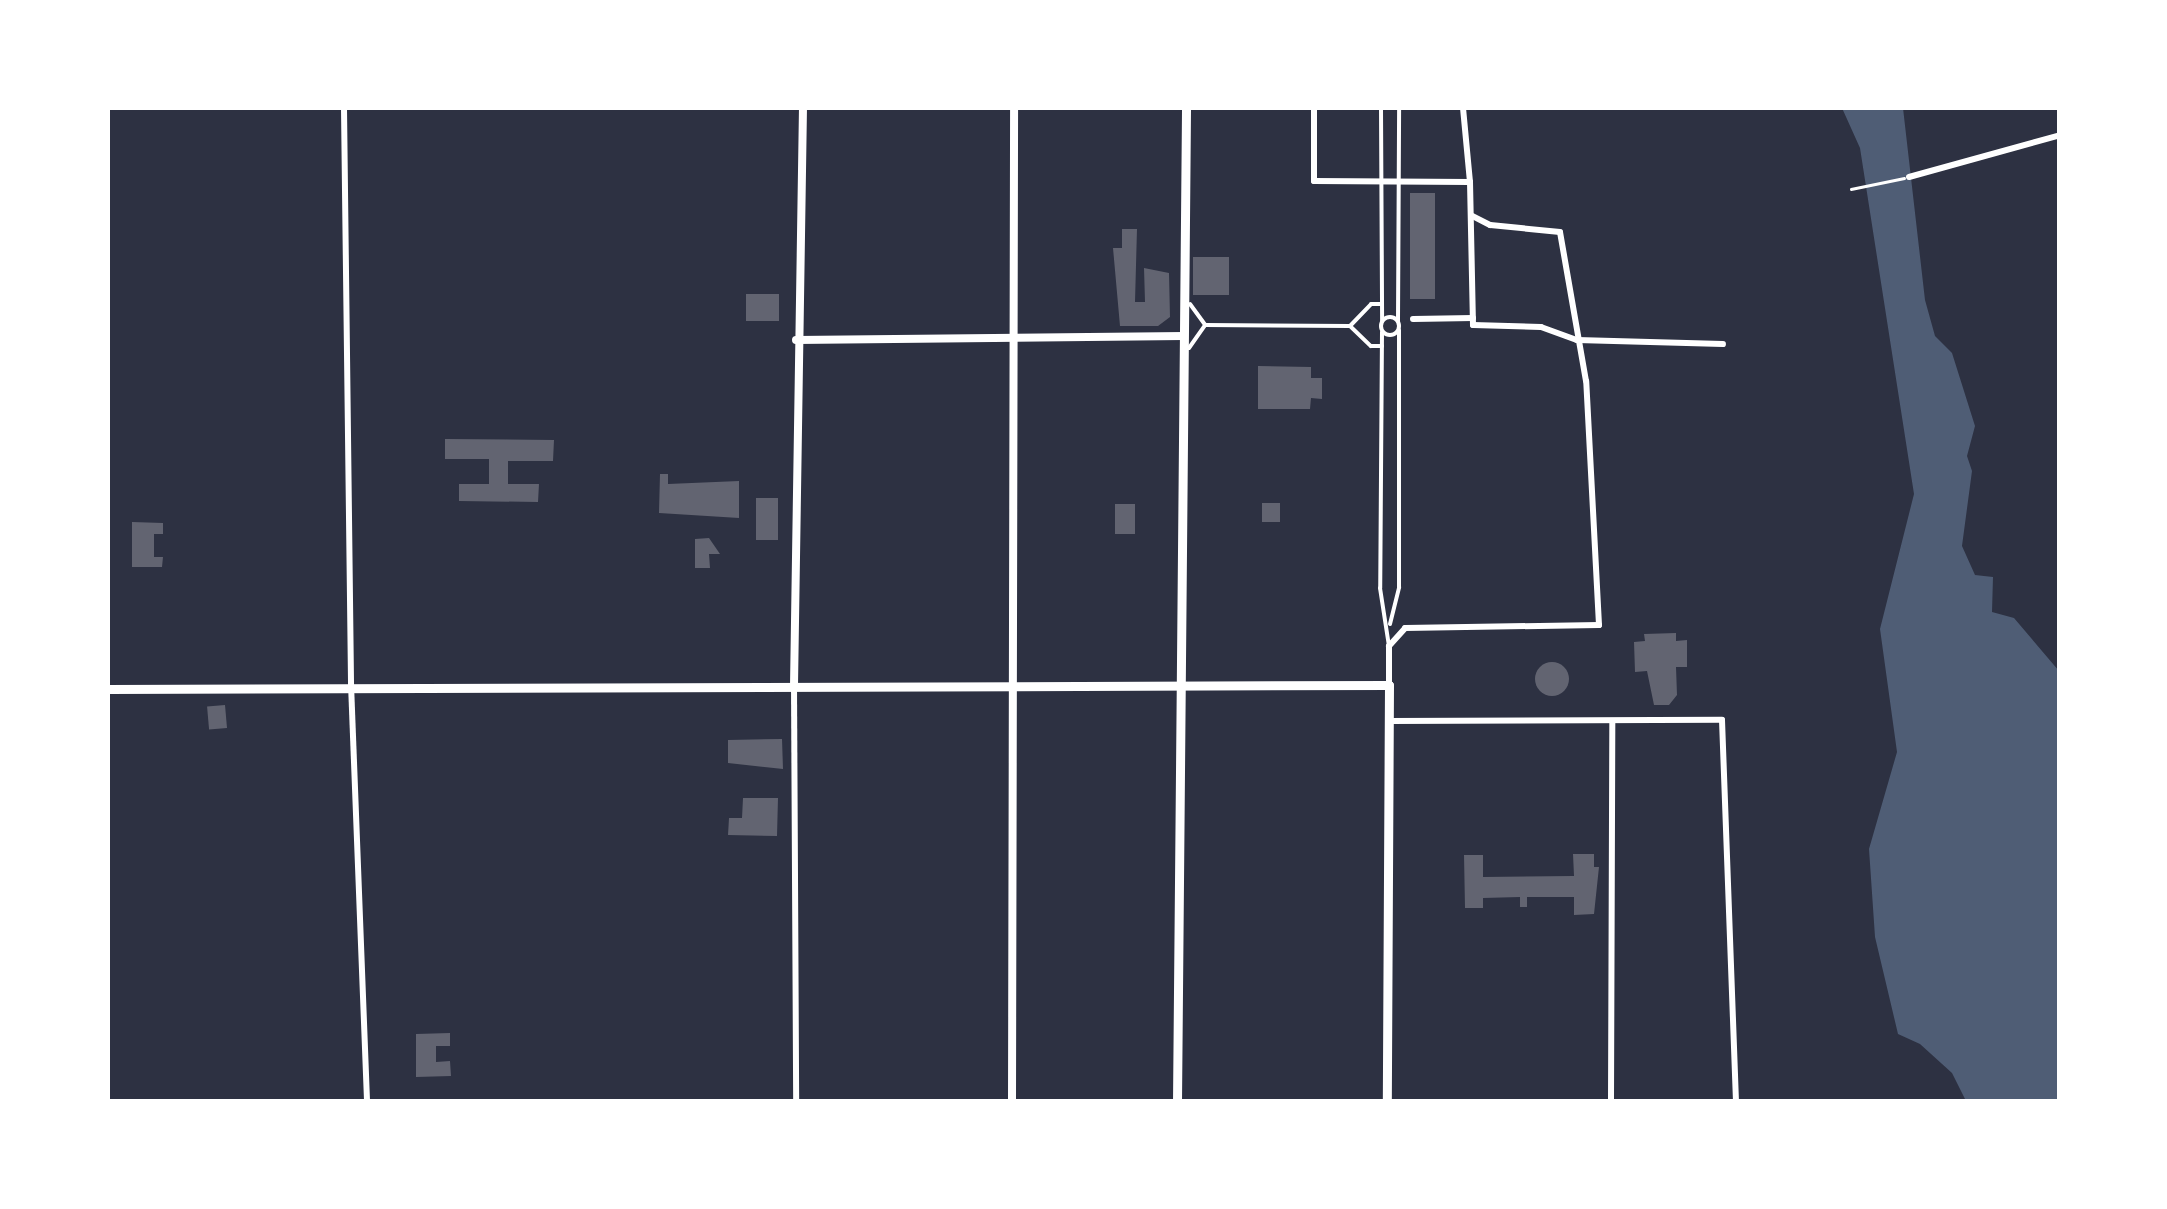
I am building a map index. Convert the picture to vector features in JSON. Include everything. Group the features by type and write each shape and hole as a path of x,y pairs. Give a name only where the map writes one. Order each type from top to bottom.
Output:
{"main road":[{"path":"1176,1102 1186,108"},
{"path":"108,689 352,684 1389,685 1386,1102"}],"street":[{"path":"344,108 352,684 368,1102"},
{"path":"796,1102 796,340 802,108"},
{"path":"1012,1102 1018,337 1014,108"},
{"path":"1314,108 1314,181 1470,182"},
{"path":"1381,108 1380,588 1389,628 1389,685"},
{"path":"1389,628 1399,587 1399,108"},
{"path":"1463,108 1472,216 1474,322"},
{"path":"1909,177 2060,135"},
{"path":"1389,646 1404,628 1600,625 1586,381 1560,232 1490,224 1472,216"},
{"path":"1190,304 1205,325"},
{"path":"1350,326 1372,304 1382,304"},
{"path":"1413,319 1542,328 1577,340 1723,344"},
{"path":"1382,321 1398,322"},
{"path":"1205,325 1350,326 1371,346 1382,346"},
{"path":"1190,348 1205,325"},
{"path":"1382,332 1399,330"},
{"path":"796,340 1184,336"},
{"path":"1389,721 1722,720 1736,1102"},
{"path":"1611,1102 1612,722"}],"path":[{"path":"1851,188 1909,177"}],"water":[{"path":"1842,108 1903,108 1925,300 1935,336 1952,353 1975,426 1967,456 1972,471 1962,546 1975,575 1993,577 1992,612 2014,618 2059,671 2059,1101 1966,1101 1952,1073 1920,1044 1898,1034 1875,937 1869,849 1897,752 1880,629 1914,494 1860,148"}],"building":[{"path":"1410,193 1435,193 1435,299 1410,299"},
{"path":"1122,229 1137,229 1135,302 1145,302 1144,268 1169,273 1170,317 1158,326 1120,326 1113,248 1122,248"},
{"path":"1193,257 1229,257 1229,295 1193,295"},
{"path":"746,294 779,294 779,321 746,321"},
{"path":"1258,366 1311,367 1311,378 1322,378 1322,399 1311,398 1310,409 1258,409"},
{"path":"445,439 554,440 553,461 508,461 508,484 539,484 538,502 459,501 459,484 489,484 489,459 445,459"},
{"path":"660,474 668,474 668,484 739,481 739,518 659,513"},
{"path":"756,498 778,498 778,540 756,540"},
{"path":"1262,503 1280,503 1280,522 1262,522"},
{"path":"1115,504 1135,504 1135,534 1115,534"},
{"path":"132,522 163,523 163,534 154,534 154,557 163,557 162,567 132,567"},
{"path":"709,538 720,554 709,554 710,568 695,568 695,539"},
{"path":"1676,633 1676,641 1687,640 1687,667 1676,667 1677,695 1669,705 1654,705 1647,671 1635,672 1634,642 1645,641 1644,634"},
{"path":"1552,662 1564,667 1569,679 1564,691 1552,696 1540,691 1535,679 1540,667"},
{"path":"225,705 227,728 209,729 207,707"},
{"path":"782,739 783,769 728,763 728,740"},
{"path":"743,798 778,798 777,836 728,835 729,818 742,818"},
{"path":"1573,854 1594,854 1594,867 1599,867 1594,914 1574,915 1574,897 1527,897 1527,907 1520,907 1520,897 1483,898 1483,908 1465,908 1464,855 1483,855 1483,877 1574,876"},
{"path":"450,1033 450,1046 436,1046 436,1062 450,1061 451,1076 416,1077 416,1034"}]}
